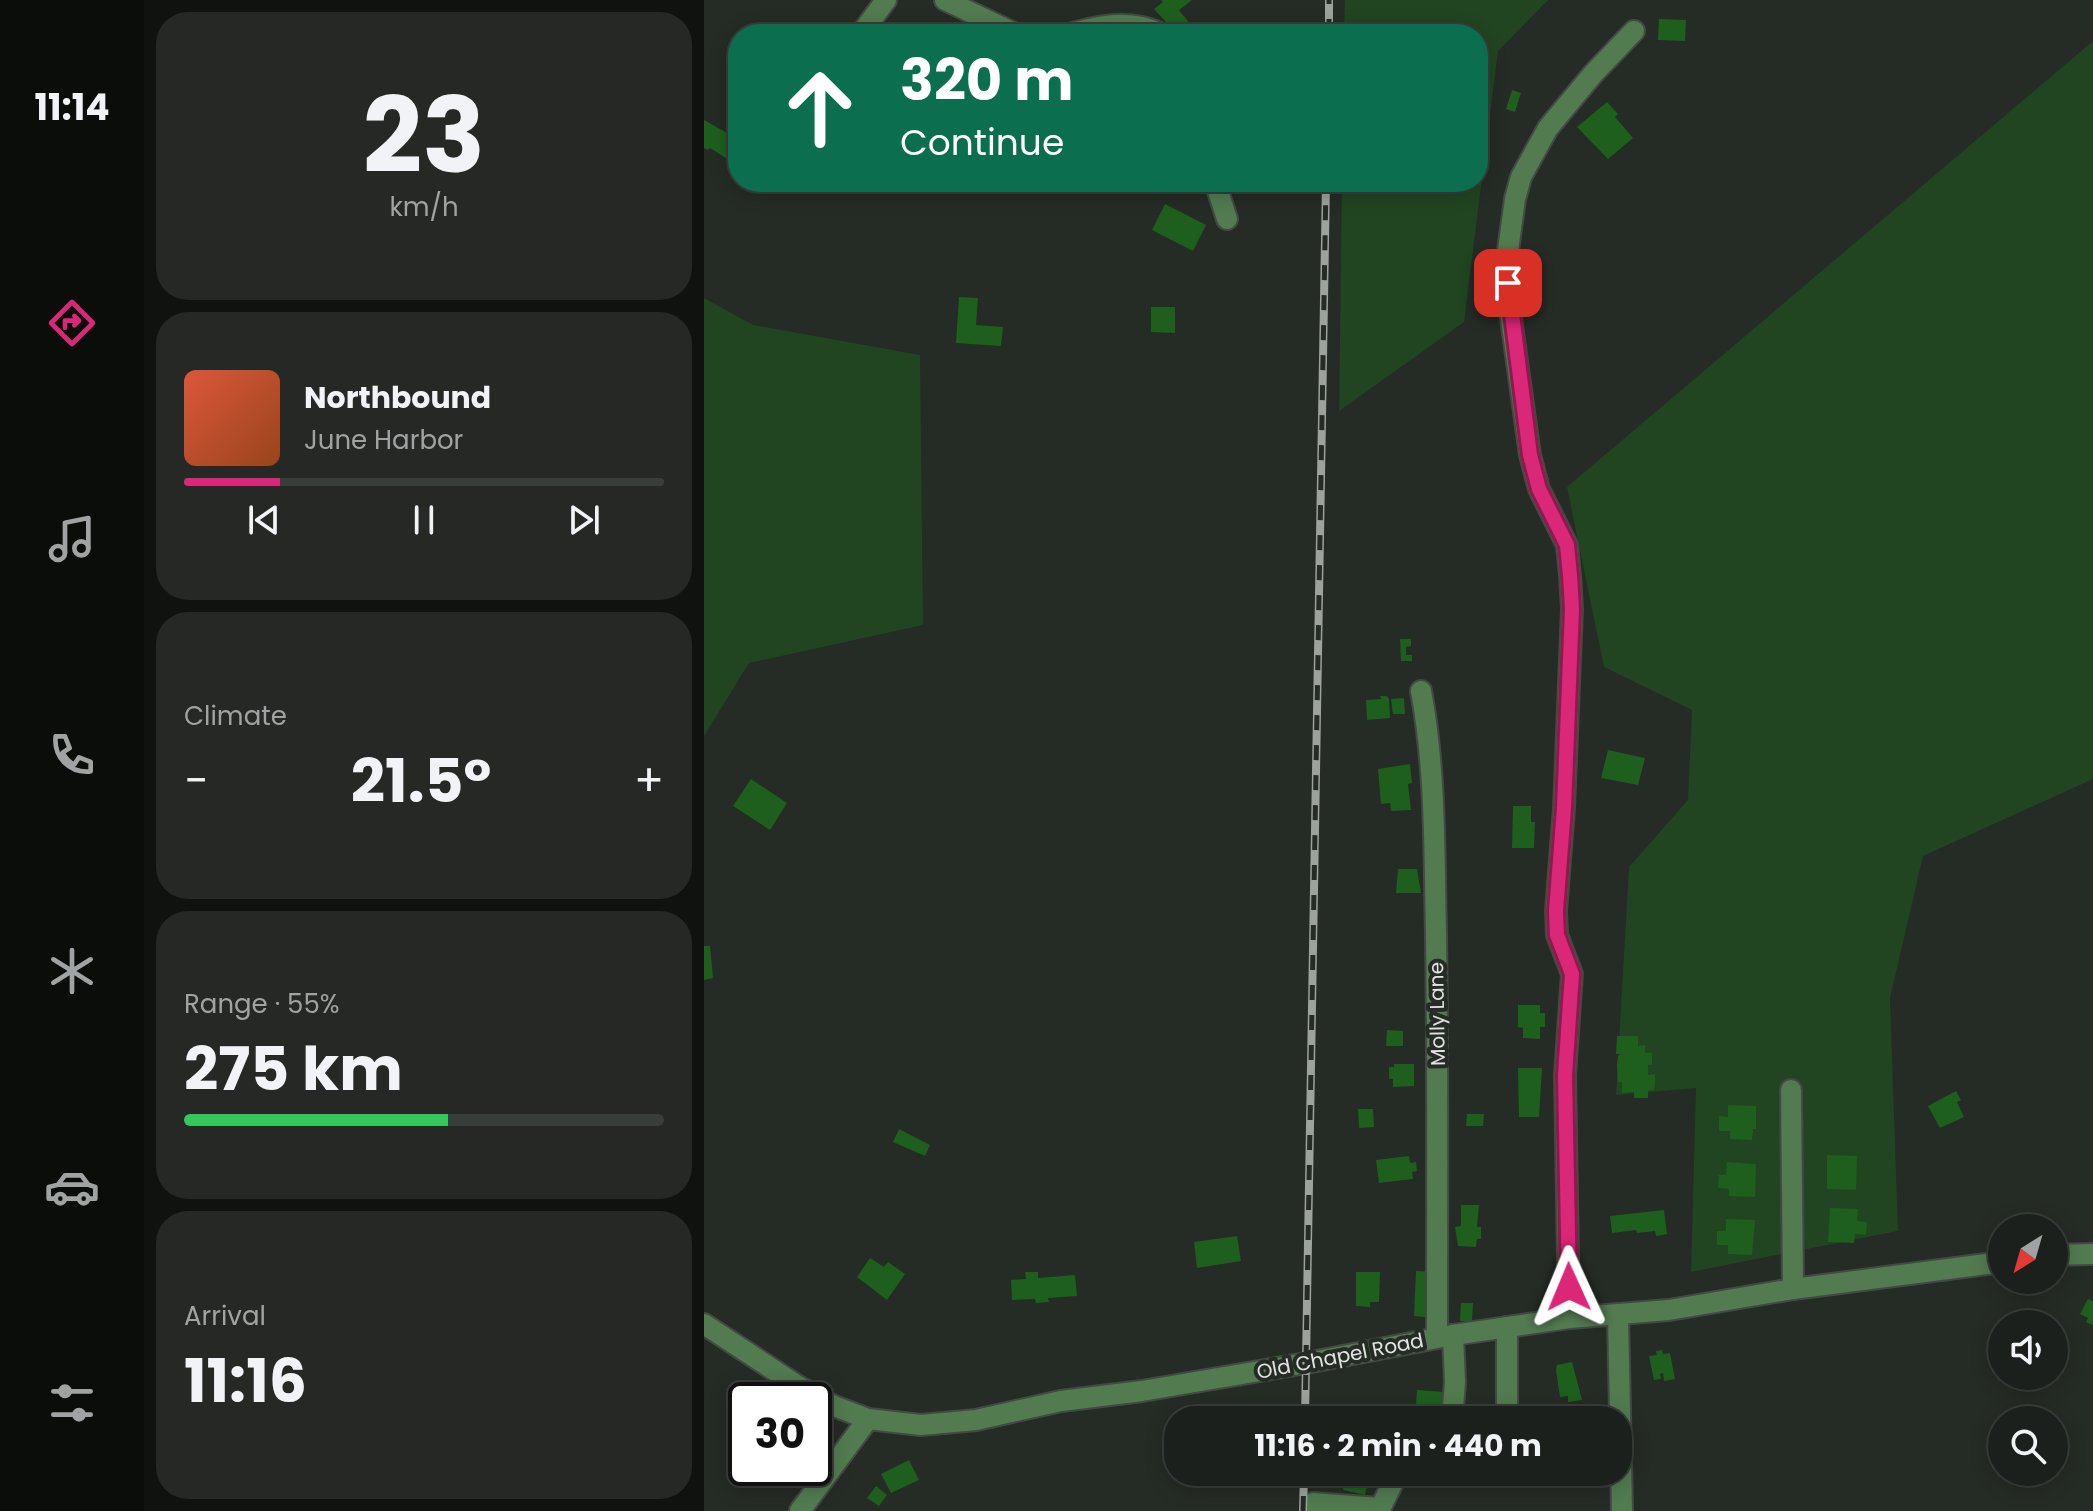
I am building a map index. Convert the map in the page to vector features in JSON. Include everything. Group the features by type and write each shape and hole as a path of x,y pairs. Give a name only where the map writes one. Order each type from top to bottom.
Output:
{"street":[{"path":"868,24 886,0"},
{"path":"945,0 995,24"},
{"path":"1569,1318 1565,1075 1572,974 1557,935 1556,911 1564,808 1572,609 1567,545 1539,489 1530,455 1508,297 1507,258 1521,177 1548,128 1634,31"},
{"path":"1218,192 1227,219"},
{"name":"Molly Lane","path":"1421,691 1432,764 1445,1336 1455,1382 1453,1406"},
{"path":"1791,1090 1793,1289"},
{"path":"2068,1255 2093,1254"},
{"name":"Old Chapel Road","path":"704,1324 817,1398 868,1419 921,1425 976,1420 1061,1401 1142,1391 1445,1336 1569,1318 1669,1310 1793,1289 1988,1264"},
{"path":"1618,1314 1622,1511"},
{"path":"1507,1327 1507,1406"},
{"path":"800,1511 868,1419"},
{"path":"1313,1511 1313,1503 1379,1510 1391,1486"}],"green space":[{"path":"1345,0 1548,0 1498,51 1488,131 1488,24 1344,24"},
{"path":"2093,41 2093,779 1923,856 1890,998 1898,1231 1691,1272 1696,1088 1616,1095 1629,867 1688,800 1692,710 1604,667 1567,487"},
{"path":"1342,192 1480,192 1464,322 1339,411"},
{"path":"704,298 753,325 920,355 923,625 749,663 704,736"}],"building":[{"path":"1161,0 1192,0 1179,10 1190,24 1168,24 1154,9 1163,2"},
{"path":"1659,19 1686,20 1685,41 1658,40"},
{"path":"1512,90 1521,93 1515,112 1506,109"},
{"path":"1607,102 1633,138 1608,159 1577,127"},
{"path":"704,120 728,133 728,159 710,148 704,148"},
{"path":"1165,204 1206,225 1193,251 1152,230"},
{"path":"959,297 978,298 976,325 1003,327 1001,346 956,343"},
{"path":"1151,307 1175,307 1175,333 1151,332"},
{"path":"1400,639 1411,639 1406,655 1412,655 1412,661 1401,661"},
{"path":"1380,696 1389,699 1390,718 1367,720 1366,700 1381,699"},
{"path":"1404,698 1405,714 1393,714 1391,699"},
{"path":"1608,750 1645,758 1638,785 1601,778"},
{"path":"1410,764 1412,783 1408,784 1411,810 1391,811 1390,803 1381,804 1378,769"},
{"path":"751,779 787,803 770,830 733,806"},
{"path":"1513,806 1531,806 1531,822 1535,822 1534,848 1512,848"},
{"path":"1398,869 1417,869 1421,893 1396,893"},
{"path":"704,946 710,946 713,978 704,980"},
{"path":"1518,1005 1540,1005 1540,1013 1545,1013 1545,1027 1540,1027 1540,1039 1523,1038 1523,1028 1518,1027"},
{"path":"1387,1030 1403,1031 1403,1046 1386,1046"},
{"path":"1617,1036 1638,1036 1638,1046 1645,1045 1645,1053 1652,1053 1648,1075 1655,1074 1655,1084 1654,1090 1648,1090 1648,1098 1634,1098 1634,1092 1622,1093 1617,1065 1618,1056 1622,1054 1616,1054"},
{"path":"1394,1064 1414,1064 1414,1086 1393,1087 1389,1067 1394,1067"},
{"path":"1518,1068 1542,1068 1539,1117 1519,1117"},
{"path":"1956,1091 1964,1117 1940,1128 1928,1106"},
{"path":"1728,1105 1756,1106 1756,1129 1753,1129 1752,1140 1730,1139 1730,1131 1719,1131 1719,1116 1728,1117"},
{"path":"1358,1109 1373,1109 1374,1127 1359,1128"},
{"path":"1467,1114 1484,1114 1483,1126 1466,1126"},
{"path":"899,1129 930,1145 925,1156 893,1142"},
{"path":"1827,1155 1857,1156 1856,1190 1827,1189"},
{"path":"1409,1156 1410,1163 1416,1162 1417,1171 1412,1172 1413,1179 1379,1183 1376,1160"},
{"path":"1727,1162 1756,1164 1755,1197 1729,1196 1729,1189 1718,1188 1719,1175 1726,1175"},
{"path":"1461,1205 1479,1205 1477,1227 1481,1227 1481,1239 1477,1239 1476,1247 1458,1246 1455,1227 1461,1226"},
{"path":"1830,1208 1858,1209 1857,1221 1867,1222 1866,1235 1855,1234 1854,1243 1828,1242"},
{"path":"1664,1210 1667,1234 1656,1236 1655,1231 1637,1233 1636,1230 1612,1233 1610,1216"},
{"path":"1726,1219 1755,1220 1752,1255 1728,1254 1728,1245 1717,1245 1717,1231 1726,1231"},
{"path":"1237,1236 1241,1261 1197,1268 1194,1242"},
{"path":"870,1258 884,1267 888,1262 905,1274 887,1300 857,1277"},
{"path":"1416,1271 1436,1272 1434,1318 1414,1316"},
{"path":"1025,1272 1038,1272 1038,1278 1075,1275 1077,1296 1048,1298 1049,1302 1036,1303 1035,1299 1012,1300 1011,1280 1026,1279"},
{"path":"1356,1272 1380,1272 1379,1302 1370,1302 1370,1307 1356,1306"},
{"path":"2088,1299 2093,1301 2093,1325 2080,1314"},
{"path":"1461,1303 1473,1303 1472,1321 1460,1321"},
{"path":"1662,1350 1663,1354 1670,1353 1675,1379 1664,1381 1663,1373 1660,1374 1661,1379 1654,1380 1649,1356 1657,1355 1656,1351"},
{"path":"1572,1362 1582,1400 1568,1402 1568,1396 1560,1397 1556,1370 1557,1365"},
{"path":"1417,1390 1444,1392 1443,1406 1416,1404"},
{"path":"909,1460 919,1480 891,1493 881,1474"},
{"path":"876,1486 887,1495 879,1506 867,1498"},
{"path":"1344,1486 1367,1486 1365,1495 1343,1490"}],"railway":[{"path":"1329,0 1329,24"},
{"path":"1305,1406 1326,192"},
{"path":"1303,1511 1304,1486"}],"route":[{"path":"1508,283 1530,455 1539,489 1567,545 1570,575 1572,609 1564,808 1556,911 1557,935 1572,974 1573,987 1565,1075 1569,1287"}]}
